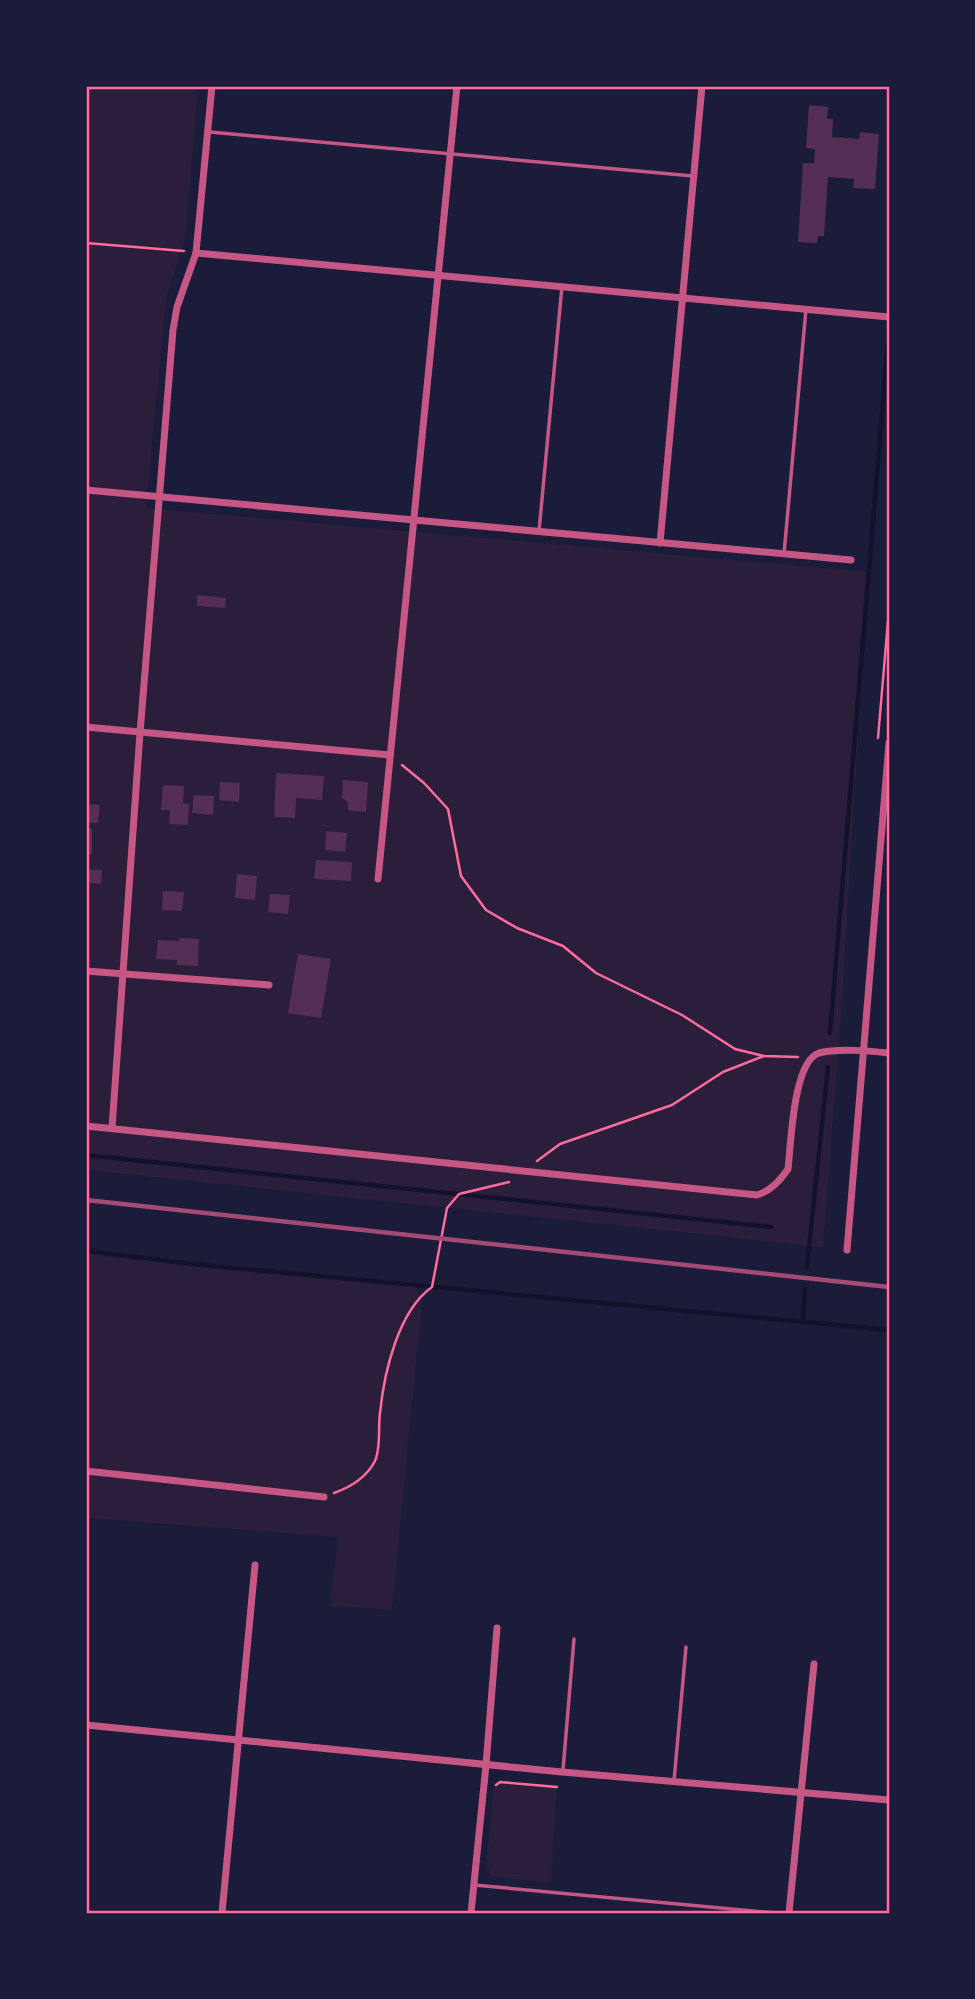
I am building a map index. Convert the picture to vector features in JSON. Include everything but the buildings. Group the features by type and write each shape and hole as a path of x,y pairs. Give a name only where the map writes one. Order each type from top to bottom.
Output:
{"street":[{"path":"112,1128 140,733 173,330 196,253 212,86"},
{"path":"377,879 457,86"},
{"path":"660,543 702,86"},
{"path":"196,253 889,317"},
{"path":"86,489 851,560"},
{"path":"86,727 390,755"},
{"path":"847,1250 886,808 889,743"},
{"path":"86,971 269,985"},
{"path":"86,1126 757,1195 767,1192 782,1179 788,1169 797,1090 806,1064 818,1054 863,1050 889,1053"},
{"path":"86,1471 324,1497"},
{"path":"222,1913 255,1565"},
{"path":"471,1913 497,1628"},
{"path":"789,1913 814,1664"},
{"path":"86,1725 486,1765 889,1800"}],"lane":[{"path":"207,132 694,176"},
{"path":"539,531 562,286"},
{"path":"784,554 806,310"},
{"path":"562,1772 573,1639"},
{"path":"674,1781 687,1647"},
{"path":"474,1885 776,1913"}],"path":[{"path":"86,243 196,253"},
{"path":"390,755 425,783 449,809 461,876 486,910 517,928 563,946 596,973 682,1015 735,1049 764,1056 812,1058"},
{"path":"324,1497 359,1481 376,1460 380,1410 392,1353 408,1312 432,1287 447,1208 458,1194 510,1181 560,1144 672,1105 723,1072 764,1056"},
{"path":"494,1786 500,1782 557,1787"}],"shaded area":[{"path":"86,86 198,86 185,240 166,298 146,508 868,572 842,1001 823,1247 86,1170"},
{"path":"86,1251 416,1285 422,1300 392,1610 330,1606 338,1537 86,1518"},
{"path":"500,1782 557,1787 551,1883 493,1877 486,1867 494,1786"}],"waterway":[{"path":"830,1033 889,330"},
{"path":"807,1267 828,1067"},
{"path":"86,1155 771,1227"},
{"path":"86,1251 192,1264 889,1330"},
{"path":"803,1322 805,1289"}],"railway":[{"path":"86,1200 889,1287"}]}
